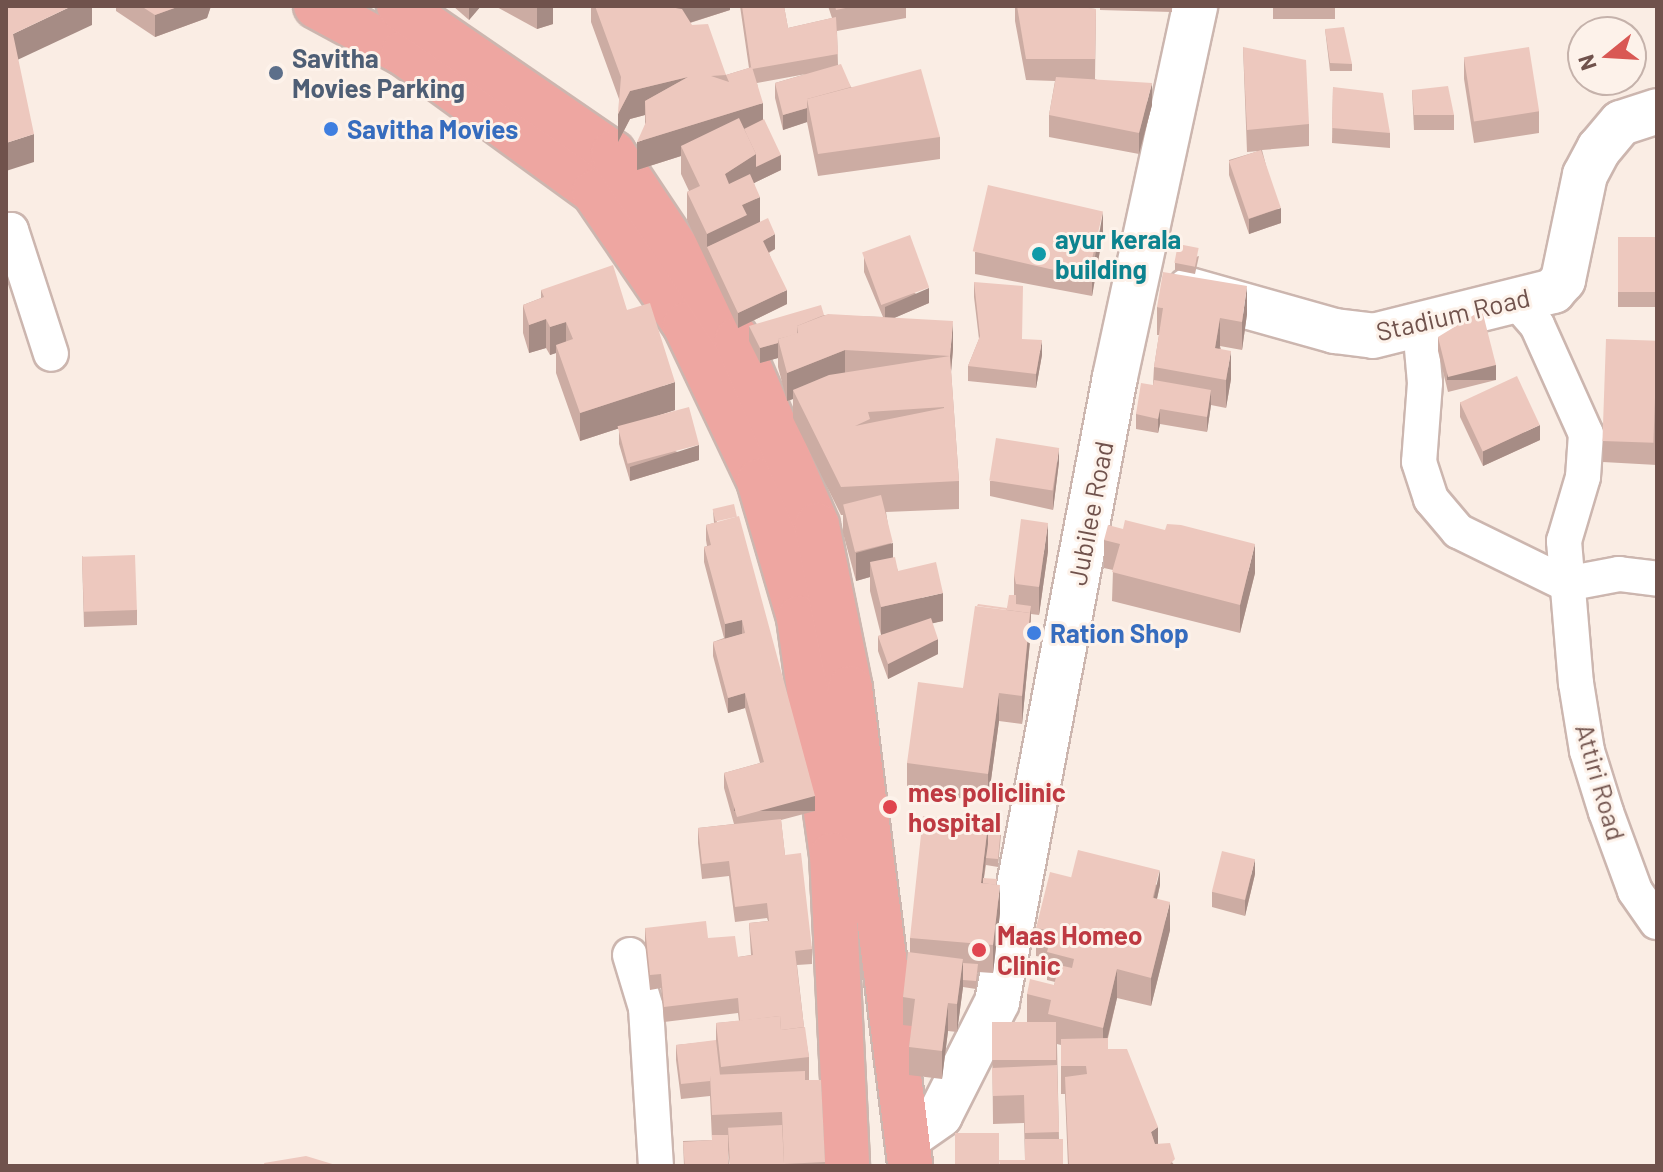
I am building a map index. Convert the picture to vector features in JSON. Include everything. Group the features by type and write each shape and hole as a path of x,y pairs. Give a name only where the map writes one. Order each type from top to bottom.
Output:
{"highway":[{"path":"316,6 403,53 594,192 685,325 759,481 799,618 873,1153"},
{"path":"399,6 613,153 737,339 817,525 850,688 873,1153"}],"main road":[{"name":"Jubilee Road","path":"873,1153 940,1115 997,1002 1135,286 1195,6"},
{"name":"Stadium Road","path":"1135,286 1197,291 1335,331 1373,336 1553,291 1563,280 1585,175 1621,123 1657,111"}],"street":[{"path":"6,231 11,230 51,354"},
{"name":"Attiri Road","path":"1516,301 1537,325 1586,434 1583,477 1564,541 1566,584 1587,751 1635,891 1657,922"},
{"path":"1420,326 1425,383 1417,445 1431,499 1458,531 1566,584 1619,574 1657,579"},
{"path":"630,955 646,1008 656,1166"}],"building":[{"path":"6,6 72,6 13,34 34,134 6,143"},
{"path":"141,6 180,6 155,15"},
{"path":"595,6 682,9 692,25 708,24 726,75 752,67 763,103 637,142 646,122 645,101 688,77 630,91 618,114 621,77","holes":["726,75 729,82 711,76"]},
{"path":"742,6 784,6 788,28 836,17 838,54 752,69"},
{"path":"1017,6 1096,9 1095,59 1026,59"},
{"path":"1344,27 1352,64 1330,63 1325,29"},
{"path":"1243,47 1306,60 1309,124 1247,130"},
{"path":"1529,47 1539,111 1474,122 1464,57"},
{"path":"841,64 851,87 807,99 807,108 783,115 775,83"},
{"path":"921,69 940,137 818,154 807,99"},
{"path":"1056,77 1152,83 1139,133 1049,115"},
{"path":"1448,86 1454,115 1414,115 1412,90"},
{"path":"1333,87 1383,93 1390,133 1332,128"},
{"path":"739,118 756,154 725,174 729,184 750,174 760,197 742,205 747,215 707,234 687,192 700,186 681,146"},
{"path":"764,119 781,155 756,167 756,154 744,129"},
{"path":"1261,150 1281,208 1249,219 1229,161"},
{"name":"ayur kerala building","path":"988,185 1103,212 1088,278 973,251"},
{"path":"768,218 775,234 763,241 787,290 738,313 707,247"},
{"path":"910,235 929,288 881,305 862,252"},
{"path":"1618,237 1657,237 1657,292 1618,292"},
{"path":"1178,244 1199,248 1195,267 1174,263"},
{"path":"613,265 627,310 650,303 675,382 580,413 556,345 573,339 566,322 550,327 546,319 529,325 523,305 544,297 541,290"},
{"path":"1163,272 1247,286 1242,322 1220,318 1215,348 1231,351 1226,380 1154,367 1163,308 1157,307"},
{"path":"974,282 1023,286 1022,339 1042,340 1036,374 968,366 980,336"},
{"path":"821,305 824,315 797,326 797,334 778,339 778,343 760,348 749,326"},
{"path":"1482,310 1496,365 1448,377 1438,337"},
{"path":"828,314 953,321 950,356 845,350 787,373 778,339 798,333 797,326"},
{"path":"1606,339 1657,341 1653,443 1602,441"},
{"path":"950,356 959,481 841,487 793,390 829,375","holes":["944,408 855,426 870,419 868,412"]},
{"path":"1517,376 1540,425 1483,452 1460,403"},
{"path":"1154,380 1211,390 1207,417 1160,409 1158,419 1136,414 1141,383 1153,385"},
{"path":"689,407 699,445 628,464 618,426"},
{"path":"996,438 1059,448 1052,490 989,480"},
{"path":"881,495 893,543 855,552 843,504"},
{"path":"734,504 737,517 715,522 713,509"},
{"path":"739,516 815,796 737,817 724,773 764,762 745,693 728,698 713,642 745,633 742,620 725,624 704,547 711,545 706,525"},
{"path":"1021,519 1048,523 1039,587 1016,584 1014,575"},
{"path":"1125,520 1165,530 1167,524 1181,525 1255,544 1240,605 1112,572 1120,544 1104,540 1108,525 1123,529"},
{"path":"135,555 137,610 84,612 82,557"},
{"path":"895,557 898,571 936,562 943,593 881,607 870,562"},
{"path":"1009,595 1016,595 1016,604 1031,606 1030,613 977,606 1007,608"},
{"path":"975,606 1030,613 1022,696 999,693 988,774 907,763 918,682 963,688"},
{"path":"931,618 938,639 888,664 878,636"},
{"path":"923,816 988,824 981,883 1000,885 993,945 910,938"},
{"path":"781,819 785,855 801,853 812,949 795,951 804,1027 781,1030 780,1016 740,1021 738,998 664,1007 661,974 650,975 645,928 706,921 708,938 735,936 738,957 753,955 749,923 769,921 767,903 735,907 729,861 702,864 698,828"},
{"path":"988,826 1001,827 998,859 986,858"},
{"path":"1078,850 1160,870 1152,898 1071,878"},
{"path":"1222,851 1255,859 1245,900 1212,892"},
{"path":"1050,872 1170,902 1151,978 1117,969 1103,1028 1048,1014 1051,1000 1027,994 1030,979 1054,985 1059,965 1072,968 1074,959 1047,952 1052,931 1036,928"},
{"path":"983,878 997,879 996,885 983,883"},
{"path":"908,952 963,959 957,1004 948,1003 942,1051 909,1047 915,999 903,997"},
{"path":"963,963 978,964 976,981 963,980"},
{"path":"780,1016 781,1030 805,1027 809,1057 721,1067 716,1023"},
{"path":"992,1022 1056,1022 1056,1060 992,1060"},
{"path":"1108,1038 1108,1049 1127,1049 1158,1127 1151,1132 1155,1144 1170,1143 1175,1159 1168,1166 1069,1166 1065,1077 1087,1074 1086,1066 1061,1066 1061,1039"},
{"path":"716,1040 720,1075 710,1075 710,1081 681,1084 676,1045"},
{"path":"1057,1065 1059,1132 1025,1133 1024,1095 993,1096 992,1068"},
{"path":"805,1071 805,1080 821,1080 825,1162 784,1164 782,1112 712,1115 710,1075"},
{"path":"782,1125 784,1166 730,1166 728,1128"},
{"path":"955,1133 999,1133 999,1166 955,1166"},
{"path":"712,1135 728,1135 728,1166 712,1166"},
{"path":"1025,1139 1063,1139 1063,1166 1000,1166 999,1160 1025,1160"},
{"path":"712,1140 714,1166 685,1166 683,1142"},
{"path":"306,1156 339,1166 265,1166 264,1163"}],"place":[{"name":"Savitha Movies Parking","path":"276,73"},
{"name":"Savitha Movies","path":"331,129"},
{"name":"ayur kerala building","path":"1039,254"},
{"name":"Ration Shop","path":"1034,633"},
{"name":"mes policlinic hospital","path":"890,807"},
{"name":"Maas Homeo Clinic","path":"979,950"}]}
